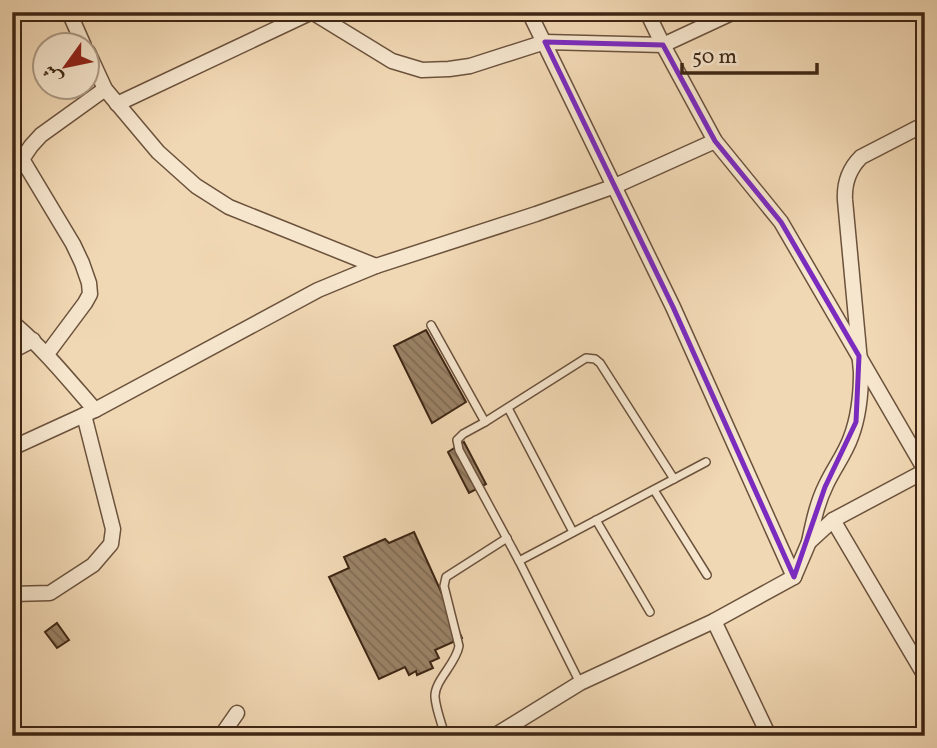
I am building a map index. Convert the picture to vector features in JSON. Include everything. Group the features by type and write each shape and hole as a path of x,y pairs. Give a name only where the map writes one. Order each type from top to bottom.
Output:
{"street":[{"path":"69,12 78,32"},
{"path":"117,104 312,12 392,61 422,69 449,69 470,66 545,42 663,45 734,12"},
{"path":"529,12 673,307 794,577"},
{"path":"647,12 715,141 781,222 925,470 833,520 809,542"},
{"path":"102,82 158,152 196,186 229,207 376,266"},
{"path":"12,174 41,135 105,89"},
{"path":"494,736 580,683 714,621 794,577 809,542 818,505 856,422 861,389 845,200 846,181 861,157 925,124"},
{"path":"12,448 89,412 318,290 376,266 615,186 715,141"},
{"path":"22,159 73,244 89,283 90,294 85,303 47,354"},
{"path":"12,322 47,354 89,412 114,529 111,544 93,565 50,593 12,594"},
{"path":"12,351 33,340"},
{"path":"833,520 925,676"},
{"path":"714,621 769,736"},
{"path":"221,736 237,713"}],"lane":[{"path":"431,325 485,422"},
{"path":"580,683 459,450 457,440 586,358 595,359 674,480"},
{"path":"508,408 573,533"},
{"path":"519,561 706,462"},
{"path":"654,490 707,575"},
{"path":"596,520 650,612"},
{"path":"445,736 435,696 436,688 457,656 459,646 444,586 446,577 507,538"}],"highlighted area":[{"path":"545,42 663,45 715,141 781,222 859,356 856,422 825,487 794,577 673,307"}],"building":[{"path":"426,330 466,402 432,423 394,346"},
{"path":"464,442 486,484 469,493 448,452"},
{"path":"414,532 462,638 435,650 439,658 430,662 433,668 417,675 416,671 409,675 405,667 379,679 329,577 349,568 344,557 385,539 389,543"},
{"path":"57,623 69,640 57,648 45,632"}]}
